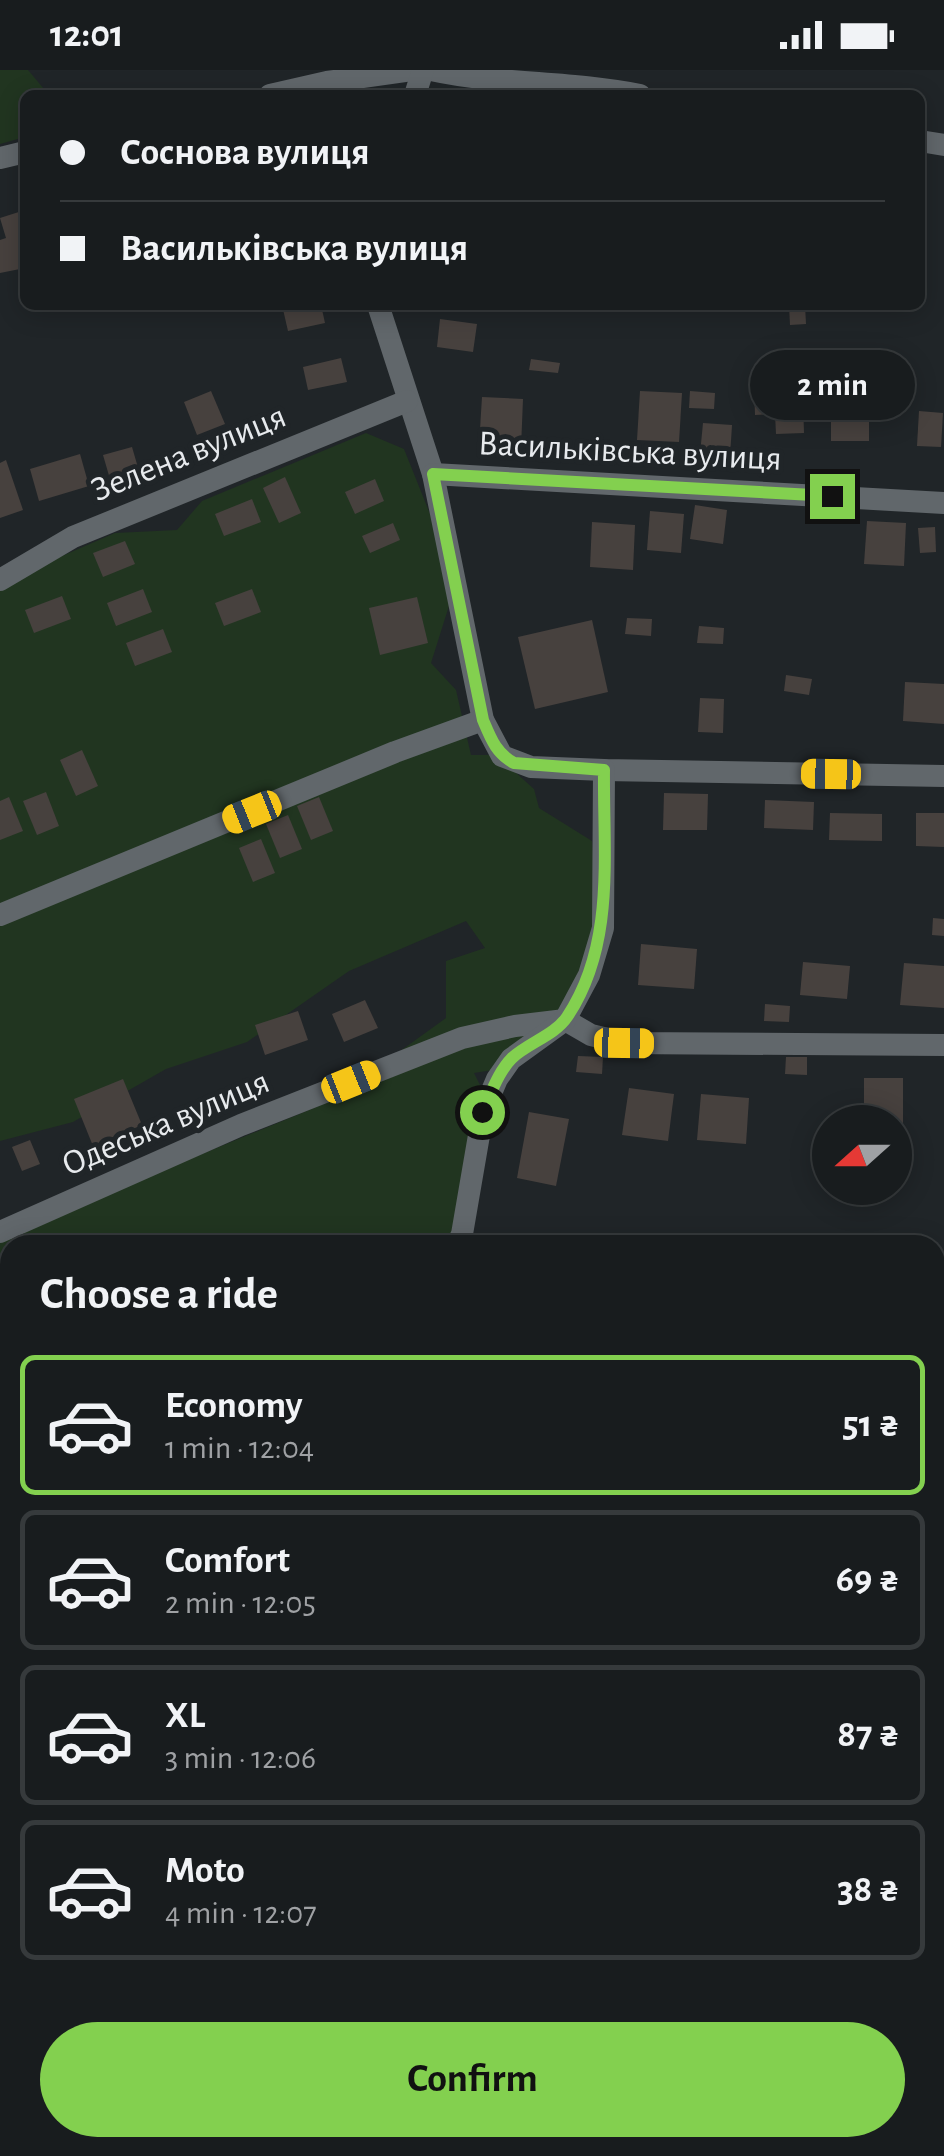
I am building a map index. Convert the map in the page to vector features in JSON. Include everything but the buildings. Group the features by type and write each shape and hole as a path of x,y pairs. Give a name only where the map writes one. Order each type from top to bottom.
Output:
{"street":[{"path":"292,90 412,70"},
{"path":"427,70 468,78 616,90"},
{"path":"380,310 433,474 483,720 502,756 514,763 604,770 944,776"},
{"name":"Зелена вулиця","path":"0,580 73,536 408,401"},
{"name":"Васильківська вулиця","path":"433,474 944,502"},
{"path":"0,915 483,720"},
{"path":"462,1235 482,1112 497,1078 511,1059 565,1020 589,975 603,928 604,770"},
{"path":"565,1020 591,1036 624,1043 944,1045"},
{"name":"Одеська вулиця","path":"0,1232 240,1125 462,1038 565,1020"}],"green space":[{"path":"0,70 28,70 45,90 20,90 20,138 0,144"},
{"path":"366,433 404,449 442,544 454,590 431,663 456,690 471,755 496,755 534,789 539,808 592,841 603,965 499,1069 474,1073 489,1103 464,1235 5,1235 331,1101 446,1018 446,961 485,948 466,921 349,971 247,1042 166,1069 73,1122 0,1141 0,583 115,533 177,530 202,501"}],"route":[{"path":"482,1112 497,1078 511,1059 565,1020 589,975 603,928 604,770 514,763 502,756 491,740 483,720 433,474 832,496"}]}
